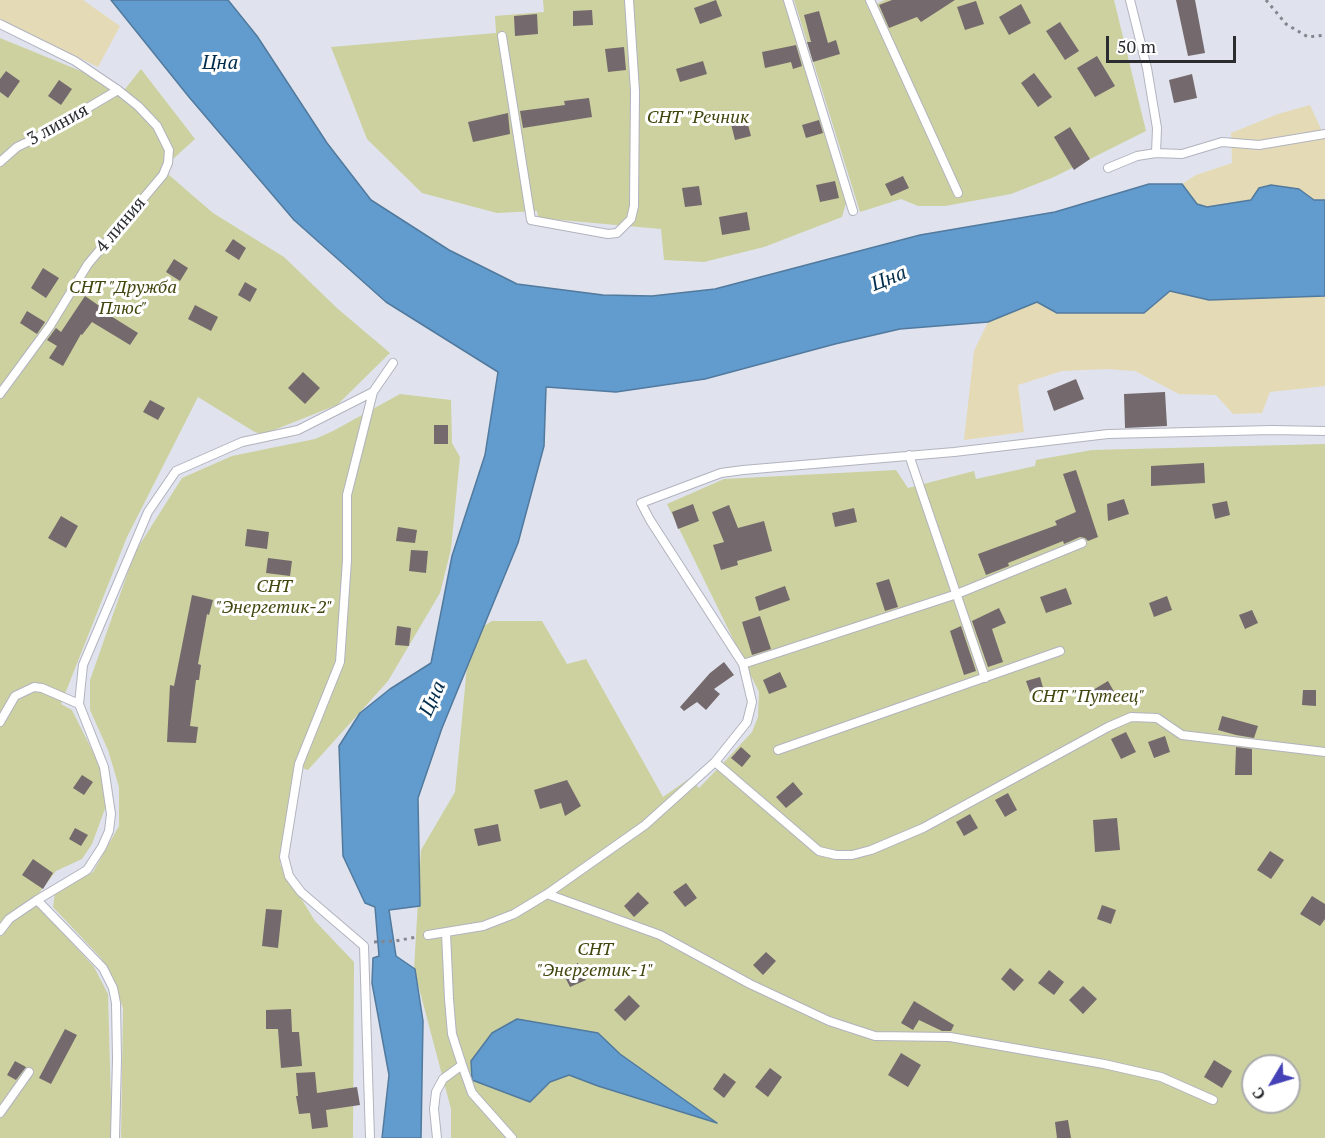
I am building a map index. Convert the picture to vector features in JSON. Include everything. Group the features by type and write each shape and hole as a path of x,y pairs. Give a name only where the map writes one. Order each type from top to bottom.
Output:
{"lane":[{"path":"502,36 531,220 609,234 617,233 631,219 634,206 636,91 629,0"},
{"path":"788,0 853,211"},
{"path":"870,0 958,194"},
{"path":"1130,0 1147,68 1157,128 1156,153"},
{"path":"0,24 75,62 118,90"},
{"name":"3 линия","path":"0,162 16,147 40,136 118,90"},
{"name":"4 линия","path":"0,394 50,326 88,264 163,175 168,163 169,150 157,126 138,106 118,90"},
{"path":"1108,168 1137,156 1156,153 1182,154 1222,142 1259,145 1325,134"},
{"path":"370,1138 364,946 301,892 290,876 284,857 299,764 340,662 347,560 347,495 373,392 393,363"},
{"path":"0,931 9,920 37,900 87,870 109,831 111,814 104,767 78,704 83,665 148,512 176,471 242,442 298,430 373,392"},
{"path":"428,935 483,926 514,914 547,894 645,825 715,762 750,716 752,693 743,664 650,520 641,502 721,473 954,452 1108,434 1272,430 1325,432"},
{"path":"909,455 985,678"},
{"path":"743,664 957,594 1082,543"},
{"path":"778,750 1060,651"},
{"path":"0,722 15,696 34,687 42,688 78,704"},
{"path":"715,762 819,851 836,855 852,855 871,850 923,828 1108,727 1131,717 1157,718 1182,735 1325,752"},
{"path":"547,894 660,935 750,984 819,1016 875,1036 950,1037 1104,1064 1161,1077 1213,1100"},
{"path":"37,900 103,968 113,988 116,1003 117,1059 115,1138"},
{"path":"446,933 448,999 452,1034 472,1093 512,1138"},
{"path":"437,1138 434,1109 436,1092 443,1079 462,1065"},
{"path":"0,1113 29,1072"}],"path":[{"path":"1266,0 1286,24 1308,37 1325,35"},
{"path":"376,941 395,941 428,935"}],"green space":[{"name":"СНТ \"Речник","path":"543,0 783,0 846,203 842,217 764,247 704,262 664,260 661,229 538,218 537,211 497,213 422,193 367,139 331,47 496,33 495,16 544,12"},
{"path":"794,0 865,0 868,8 885,0 1114,0 1146,131 1054,177 1011,194 945,206 918,206 901,199 860,212"},
{"name":"СНТ \"Дружба Плюс\"","path":"0,38 125,89 141,69 195,139 162,169 213,213 284,257 338,309 390,353 337,405 269,432 260,434 253,431 198,397 127,537 61,704 72,710 101,768 106,806 92,844 82,859 56,871 36,897 40,908 94,967 108,994 112,1138 0,1138"},
{"name":"СНТ \"Энергетик-2\"","path":"400,394 451,400 452,443 460,457 451,549 440,593 388,681 308,770 299,767 291,795 280,864 315,921 354,962 353,1138 121,1138 123,1008 111,975 101,958 53,907 55,893 93,872 119,826 119,787 108,750 90,710 90,680 135,552 182,478 232,456 315,439"},
{"path":"1325,444 1325,1138 451,1138 451,1109 414,969 421,850 455,792 470,635 492,621 542,621 567,664 586,659 663,797 690,778 699,788 752,732 758,717 759,692 667,504 724,479 896,470 908,488 974,471 976,479 1035,466 1036,460 1092,450"}],"sand":[{"path":"0,0 83,0 120,26 98,67 0,19"},
{"path":"1310,105 1325,138 1325,200 1314,200 1299,189 1259,188 1251,200 1207,207 1197,205 1189,197 1182,184 1196,175 1232,163 1231,133 1278,114"},
{"path":"1170,291 1209,300 1325,296 1325,386 1270,392 1262,413 1233,414 1216,395 1179,394 1135,371 1107,369 1062,371 1018,385 1024,432 964,440 974,351 988,322 1037,302 1057,313"}],"water":[{"name":"Цна","path":"111,0 228,0 257,36 327,143 371,200 449,250 517,284 603,295 652,296 715,289 920,235 1055,212 1149,184 1182,184 1197,204 1207,207 1251,200 1259,188 1271,185 1299,189 1314,200 1325,200 1325,296 1209,300 1170,291 1144,313 1057,313 1037,302 988,322 900,329 705,379 616,392 546,387 544,446 518,543 442,728 418,798 420,906 389,910 396,956 415,969 423,1021 421,1138 382,1138 389,1075 372,983 373,958 379,956 375,907 365,903 343,856 339,746 360,713 390,689 431,663 452,556 485,455 498,372 386,302 294,220 189,97"},
{"path":"517,1019 598,1033 620,1054 717,1123 569,1075 550,1082 530,1102 472,1080 471,1061 492,1033"}],"building":[{"path":"716,0 722,16 700,24 694,8"},
{"path":"892,0 955,0 921,22 917,17 889,28 879,5"},
{"path":"1176,0 1195,0 1205,53 1188,56"},
{"path":"976,1 984,24 965,30 957,7"},
{"path":"1021,4 1031,23 1009,35 999,17"},
{"path":"592,10 593,25 573,26 573,11"},
{"path":"819,11 828,43 836,40 840,54 813,62 807,42 811,42 804,15"},
{"path":"537,14 538,34 515,36 514,16"},
{"path":"1060,22 1079,51 1065,60 1046,31"},
{"path":"796,45 802,66 793,69 791,62 765,68 762,52"},
{"path":"624,47 626,70 608,72 605,49"},
{"path":"1097,56 1115,86 1095,97 1077,68"},
{"path":"703,61 707,74 680,82 676,69"},
{"path":"6,71 20,81 8,98 0,92 0,79"},
{"path":"1034,73 1052,97 1038,107 1021,83"},
{"path":"1192,74 1197,98 1174,103 1169,80"},
{"path":"59,80 72,89 61,105 48,96"},
{"path":"589,98 592,117 523,128 520,111 565,105 564,101"},
{"path":"508,113 510,134 473,142 468,122"},
{"path":"819,120 823,133 806,138 802,125"},
{"path":"747,121 751,136 735,140 731,124"},
{"path":"1070,127 1090,159 1074,170 1054,137"},
{"path":"903,176 909,188 891,196 885,184"},
{"path":"835,181 839,198 820,202 816,185"},
{"path":"699,186 702,205 685,207 682,188"},
{"path":"747,212 750,230 722,235 719,217"},
{"path":"233,239 246,248 239,260 225,251"},
{"path":"174,259 188,268 180,281 166,272"},
{"path":"43,268 59,278 46,298 31,288"},
{"path":"245,282 257,289 250,302 238,295"},
{"path":"85,296 108,312 106,313 138,333 130,345 92,322 81,334 63,366 49,358 57,346 47,340 56,328 61,332"},
{"path":"195,305 218,317 211,331 188,319"},
{"path":"27,311 45,322 37,334 20,323"},
{"path":"303,372 320,388 305,404 288,388"},
{"path":"1076,379 1084,399 1054,411 1047,391"},
{"path":"1165,392 1167,426 1125,428 1124,394"},
{"path":"150,400 165,408 158,420 143,412"},
{"path":"434,425 448,425 448,444 434,444"},
{"path":"1204,463 1205,483 1151,486 1151,466"},
{"path":"1076,470 1098,537 1088,541 1080,537 1064,544 1063,541 1008,563 1009,566 986,575 978,554 1057,525 1055,521 1076,512 1063,474"},
{"path":"1124,499 1129,514 1108,521 1107,504"},
{"path":"1227,501 1230,515 1215,519 1212,504"},
{"path":"693,504 699,521 678,529 672,512"},
{"path":"729,505 738,528 764,521 772,551 737,561 738,565 721,570 713,545 724,542 712,512"},
{"path":"854,508 857,522 835,527 832,513"},
{"path":"61,516 78,526 66,548 48,538"},
{"path":"398,527 417,530 415,543 396,541"},
{"path":"247,529 269,532 267,549 245,546"},
{"path":"411,550 428,551 426,573 409,571"},
{"path":"268,558 292,561 290,576 266,573"},
{"path":"889,579 898,607 885,611 876,583"},
{"path":"785,586 790,600 759,611 755,597"},
{"path":"1066,588 1072,604 1046,613 1040,597"},
{"path":"192,595 213,600 209,615 207,614 198,664 201,665 199,680 196,680 190,726 198,727 196,743 167,742 170,685 174,686"},
{"path":"1167,596 1172,610 1154,617 1149,603"},
{"path":"999,608 1006,623 992,629 1003,662 988,667 972,621"},
{"path":"1252,610 1258,623 1245,629 1239,615"},
{"path":"760,616 771,649 752,655 742,622"},
{"path":"397,626 411,628 409,646 395,645"},
{"path":"961,626 976,671 964,675 950,631"},
{"path":"724,662 734,675 714,689 720,694 706,710 697,702 684,711 680,707 710,673"},
{"path":"780,672 787,687 769,694 763,680"},
{"path":"1040,677 1044,691 1031,695 1026,681"},
{"path":"1108,681 1116,695 1101,704 1093,690"},
{"path":"1303,690 1316,690 1316,706 1302,705"},
{"path":"1222,716 1258,726 1254,738 1218,730"},
{"path":"1126,732 1136,752 1121,759 1111,739"},
{"path":"1165,736 1170,752 1154,758 1148,742"},
{"path":"741,747 751,756 742,767 731,758"},
{"path":"1236,747 1252,749 1252,775 1235,775"},
{"path":"82,775 93,782 84,795 73,788"},
{"path":"567,780 581,806 565,816 561,803 540,809 534,790"},
{"path":"793,782 803,794 786,808 776,797"},
{"path":"1008,793 1017,810 1005,817 995,800"},
{"path":"970,814 978,828 964,836 956,822"},
{"path":"1117,818 1120,850 1095,852 1093,820"},
{"path":"498,824 501,841 478,846 474,829"},
{"path":"75,828 88,835 81,846 69,839"},
{"path":"1270,851 1284,860 1271,879 1257,870"},
{"path":"33,859 53,873 43,889 22,875"},
{"path":"686,883 697,898 685,907 673,892"},
{"path":"638,892 649,903 634,917 624,906"},
{"path":"1312,896 1325,904 1325,919 1320,926 1300,914"},
{"path":"1102,905 1116,910 1111,924 1097,919"},
{"path":"266,909 282,910 278,948 262,946"},
{"path":"766,952 776,961 763,975 753,965"},
{"path":"578,963 586,980 570,987 562,971"},
{"path":"1010,968 1024,980 1014,991 1001,979"},
{"path":"1049,970 1064,982 1054,995 1038,983"},
{"path":"1083,986 1097,999 1083,1014 1069,1000"},
{"path":"629,995 640,1006 625,1021 614,1010"},
{"path":"914,1001 954,1025 951,1031 942,1031 919,1020 913,1030 901,1023"},
{"path":"291,1009 292,1032 299,1032 302,1066 281,1068 278,1029 266,1029 266,1010"},
{"path":"65,1029 77,1035 51,1084 39,1078"},
{"path":"901,1053 921,1065 908,1087 888,1075"},
{"path":"1214,1060 1232,1071 1222,1088 1204,1077"},
{"path":"15,1061 26,1067 16,1080 7,1075"},
{"path":"770,1068 782,1077 768,1097 755,1087"},
{"path":"315,1072 317,1093 357,1087 360,1105 326,1110 328,1127 312,1129 310,1113 299,1114 296,1073"},
{"path":"724,1073 736,1082 724,1098 713,1089"},
{"path":"1068,1120 1071,1138 1057,1138 1055,1122"}],"park label":[{"name":"СНТ \"Путеец\"","path":"1088,697"},
{"name":"СНТ \"Энергетик-1\"","path":"595,960"}]}
